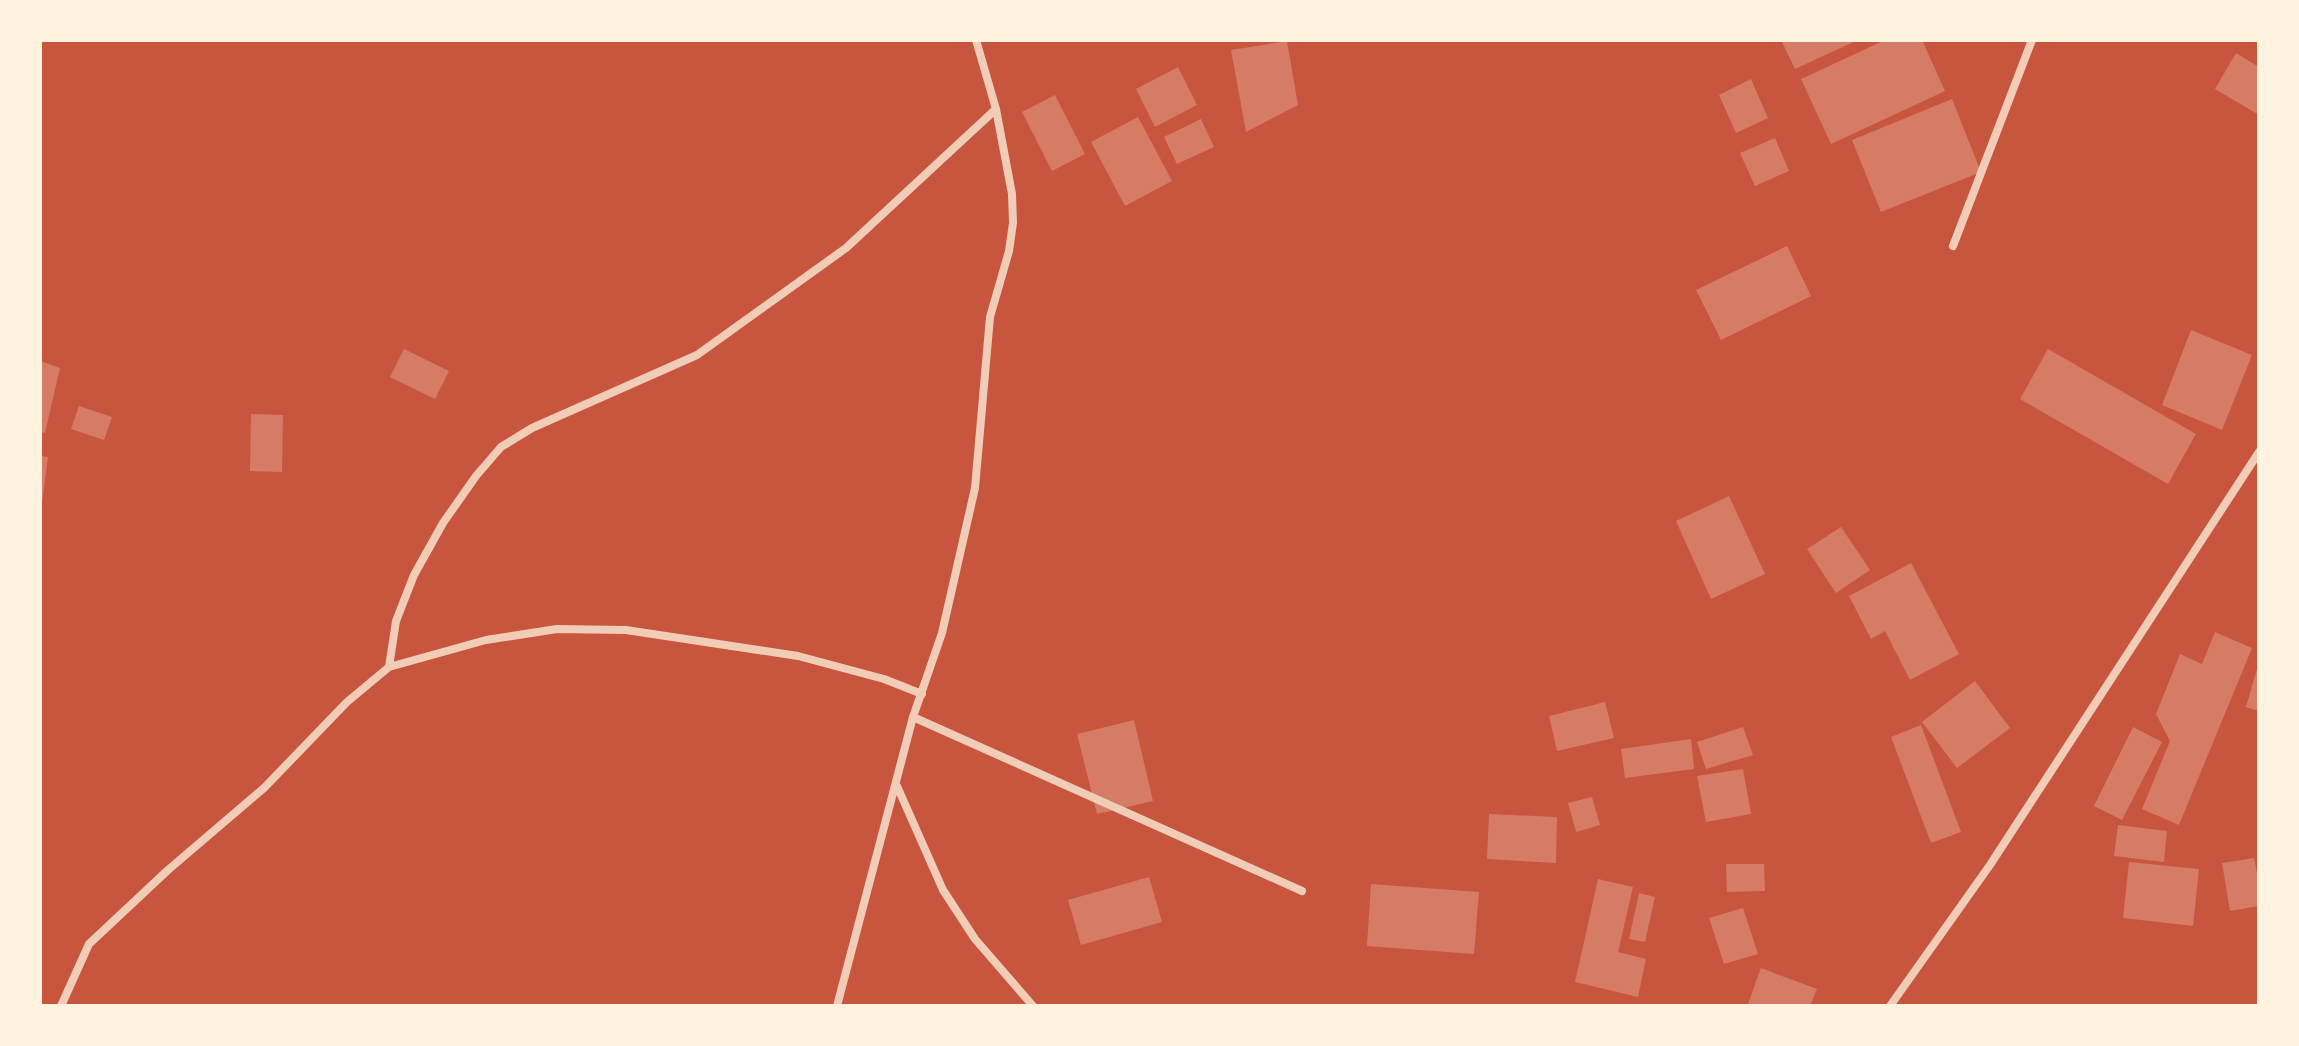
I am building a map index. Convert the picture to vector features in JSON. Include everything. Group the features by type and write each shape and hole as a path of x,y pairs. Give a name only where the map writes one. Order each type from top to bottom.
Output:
{"street":[{"path":"837,1006 913,717 942,633 975,488 990,317 1009,251 1013,223 1012,194 996,109 976,40"},
{"path":"1953,246 2032,40"},
{"path":"389,667 396,621 414,575 443,523 501,447 532,428 697,355 846,248 996,109"},
{"path":"1890,1006 1990,865 2259,452"},
{"path":"61,1006 89,944 168,870 264,788 347,702 389,667 486,640 557,629 626,630 798,656 884,679 922,694"},
{"path":"913,717 1302,891"},
{"path":"897,785 943,890 975,939 1033,1006"}],"building":[{"path":"1781,40 1858,40 1795,69"},
{"path":"1885,40 1922,40 1945,91 1831,144 1801,79"},
{"path":"1287,41 1298,105 1246,132 1231,50"},
{"path":"2236,53 2259,67 2259,115 2215,89"},
{"path":"1178,67 1197,105 1155,127 1136,89"},
{"path":"1751,79 1768,118 1736,133 1719,95"},
{"path":"1055,95 1085,154 1052,171 1022,112"},
{"path":"1952,99 1981,172 1881,212 1852,140"},
{"path":"1138,117 1172,181 1125,206 1091,142"},
{"path":"1201,119 1214,147 1177,164 1164,137"},
{"path":"1775,138 1789,171 1755,186 1740,153"},
{"path":"1787,246 1811,296 1721,340 1696,290"},
{"path":"2191,330 2252,355 2222,430 2162,405"},
{"path":"404,349 449,371 435,399 390,377"},
{"path":"2048,349 2196,434 2168,484 2020,399"},
{"path":"40,361 60,368 45,433 40,432"},
{"path":"79,406 112,417 104,440 71,429"},
{"path":"251,414 283,415 282,472 250,471"},
{"path":"40,456 48,457 42,503 40,502"},
{"path":"1729,496 1765,574 1711,599 1676,521"},
{"path":"1841,527 1870,570 1836,593 1807,549"},
{"path":"1911,563 1959,654 1910,680 1885,631 1871,639 1849,596"},
{"path":"2215,632 2252,648 2179,825 2142,809 2170,741 2156,714 2180,654 2202,664"},
{"path":"2259,665 2259,711 2246,707"},
{"path":"1975,681 2010,728 1957,768 1922,722"},
{"path":"1605,702 1614,738 1557,751 1549,716"},
{"path":"1134,720 1153,801 1097,814 1077,734"},
{"path":"1921,725 1961,832 1931,843 1891,737"},
{"path":"1743,727 1753,755 1706,769 1697,742"},
{"path":"2133,727 2162,742 2122,820 2094,806"},
{"path":"1691,739 1694,769 1625,778 1621,749"},
{"path":"1743,769 1751,814 1706,822 1697,776"},
{"path":"1592,797 1600,825 1576,832 1568,803"},
{"path":"1489,814 1557,817 1556,863 1487,859"},
{"path":"2118,825 2167,831 2164,862 2114,856"},
{"path":"2254,858 2259,906 2230,911 2222,863"},
{"path":"2129,862 2199,869 2193,926 2123,918"},
{"path":"1726,864 1764,864 1765,891 1727,892"},
{"path":"1149,877 1162,922 1081,945 1068,900"},
{"path":"1598,879 1633,887 1618,952 1646,959 1638,997 1575,982"},
{"path":"1371,884 1479,892 1474,954 1367,946"},
{"path":"1639,893 1655,897 1645,942 1629,939"},
{"path":"1743,908 1758,954 1724,964 1709,918"},
{"path":"1761,968 1817,989 1810,1006 1748,1004"}]}
